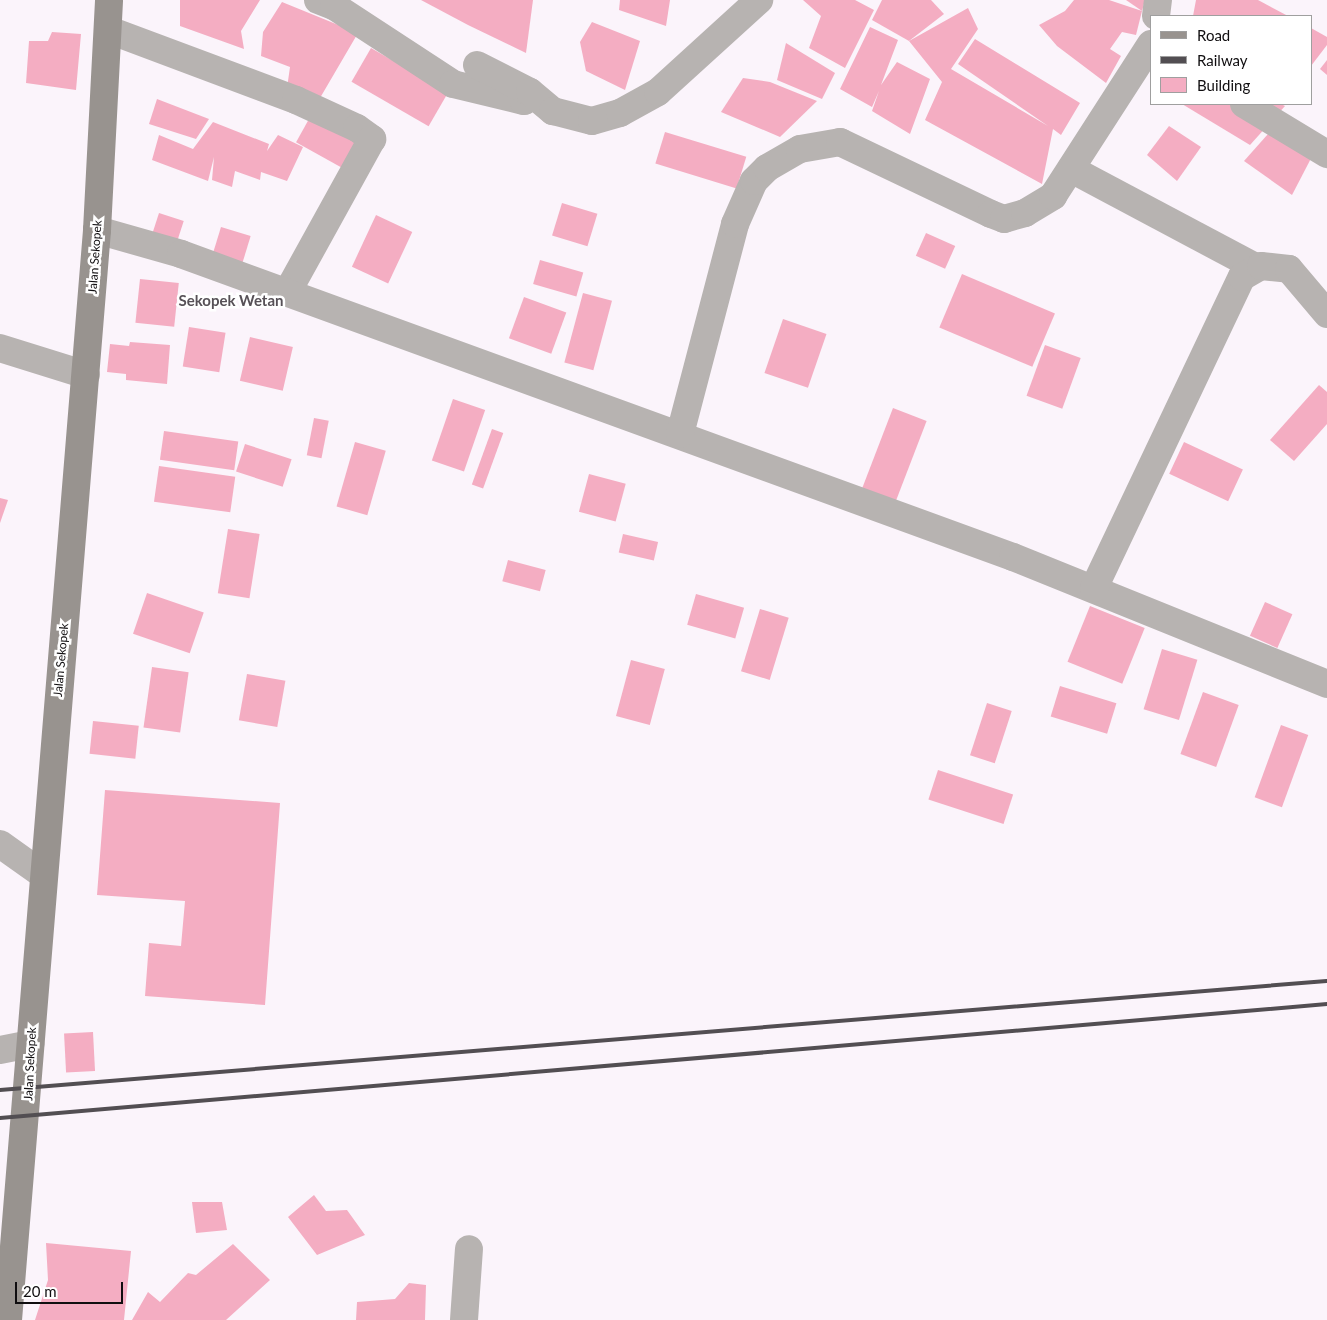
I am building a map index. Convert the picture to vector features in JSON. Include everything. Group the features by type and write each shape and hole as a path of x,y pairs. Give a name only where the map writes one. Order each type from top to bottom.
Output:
{"street":[{"name":"Jalan Sekopek","path":"8,1320 7,1257 30,1044 42,874 86,375 97,230 109,30 109,0"},
{"path":"318,0 334,6 453,84 527,96"},
{"path":"1156,15 1158,0"},
{"path":"477,65 553,111 574,119 592,121 620,113 658,92 754,1"},
{"path":"109,30 296,100 357,128 372,139 287,293"},
{"path":"680,434 735,224 754,181 767,168 800,149 840,142 1004,219 1025,213 1053,196 1150,46"},
{"path":"1246,105 1327,154"},
{"path":"1071,169 1255,267 1275,265 1290,269 1327,314"},
{"path":"97,230 287,293 680,434 1094,588 1327,684"},
{"path":"1094,588 1238,286 1255,267"},
{"path":"0,348 86,375"},
{"path":"0,844 42,874"},
{"path":"0,1050 30,1044"},
{"path":"464,1320 469,1249"}],"building":[{"path":"180,0 260,0 241,31 244,49 180,26"},
{"path":"421,0 533,0 526,53 468,25"},
{"path":"620,0 670,0 666,26 619,10"},
{"path":"803,0 855,0 874,10 845,68 809,48 821,16"},
{"path":"882,0 931,0 944,14 909,41 872,20"},
{"path":"1074,0 1109,0 1142,11 1136,35 1122,32 1110,49 1121,56 1106,83 1057,46 1039,25 1065,11"},
{"path":"1126,0 1145,0 1142,11"},
{"path":"1196,0 1258,0 1286,15 1193,15"},
{"path":"282,2 358,33 320,98 287,88 290,67 261,56 263,32"},
{"path":"968,8 978,29 951,69 1048,126 958,64 975,39 1080,103 1061,135 1053,129 1042,184 925,120 942,82 909,41"},
{"path":"592,22 640,41 625,90 586,71 580,42"},
{"path":"870,27 898,40 881,85 897,62 930,79 910,134 872,111 879,91 872,107 840,89"},
{"path":"1312,29 1327,37 1327,45 1312,65"},
{"path":"52,32 81,34 76,90 26,83 29,41 48,41"},
{"path":"786,43 835,73 822,99 777,80"},
{"path":"371,48 448,93 429,126 352,82"},
{"path":"1327,60 1327,75 1320,69"},
{"path":"743,78 770,82 817,101 780,137 721,112"},
{"path":"157,99 209,119 196,139 149,124"},
{"path":"1184,105 1285,106 1250,145"},
{"path":"314,110 363,137 345,170 296,142"},
{"path":"1283,117 1319,143 1292,195 1244,161"},
{"path":"213,122 269,144 267,151 278,135 303,147 287,181 261,172 260,180 235,171 232,187 212,180 214,157 208,181 152,160 159,135 193,149"},
{"path":"1169,126 1201,147 1177,181 1147,155"},
{"path":"665,132 746,157 737,188 655,164"},
{"path":"562,203 597,214 587,246 552,236"},
{"path":"159,213 184,221 175,248 150,240"},
{"path":"376,215 412,232 388,284 352,267"},
{"path":"221,227 251,236 241,269 211,260"},
{"path":"926,233 955,246 945,269 916,256"},
{"path":"540,260 583,272 576,296 533,284"},
{"path":"962,274 1055,313 1032,367 939,327"},
{"path":"140,279 179,283 174,327 135,323"},
{"path":"583,293 612,301 593,370 564,363"},
{"path":"524,297 566,312 551,354 509,338"},
{"path":"783,319 826,334 808,388 764,373"},
{"path":"189,327 226,333 219,372 183,367"},
{"path":"250,337 293,347 283,391 240,381"},
{"path":"130,342 170,345 167,384 126,380 126,374 107,372 110,344 129,346"},
{"path":"1045,345 1081,358 1062,409 1027,396"},
{"path":"1319,385 1327,392 1327,424 1294,461 1270,440"},
{"path":"453,399 485,410 464,472 432,460"},
{"path":"893,408 927,421 896,501 862,488"},
{"path":"314,418 329,421 321,458 307,455"},
{"path":"492,429 503,433 483,489 472,484"},
{"path":"164,431 238,441 234,470 160,460"},
{"path":"355,442 386,451 367,515 337,506"},
{"path":"1184,442 1243,469 1228,501 1169,474"},
{"path":"245,444 292,459 283,487 236,472"},
{"path":"159,466 235,477 230,512 154,502"},
{"path":"589,474 626,484 616,522 579,512"},
{"path":"0,498 8,500 0,523"},
{"path":"228,529 260,534 249,598 218,593"},
{"path":"623,534 658,542 654,561 619,553"},
{"path":"508,560 546,570 540,591 502,581"},
{"path":"147,593 204,613 190,653 133,634"},
{"path":"696,594 744,608 735,639 687,625"},
{"path":"1265,602 1292,614 1277,648 1250,636"},
{"path":"1090,606 1145,628 1122,684 1068,662"},
{"path":"760,609 789,618 770,680 741,671"},
{"path":"1162,649 1197,660 1179,720 1144,709"},
{"path":"631,660 665,669 650,725 616,716"},
{"path":"152,667 189,672 180,733 144,727"},
{"path":"247,674 285,681 277,727 239,720"},
{"path":"1060,686 1116,703 1107,734 1051,717"},
{"path":"1203,692 1239,705 1216,767 1180,754"},
{"path":"987,703 1012,711 995,763 970,755"},
{"path":"93,721 139,726 135,759 90,754"},
{"path":"1281,725 1308,735 1282,807 1255,797"},
{"path":"938,770 1013,794 1004,824 928,799"},
{"path":"105,790 280,803 265,1005 145,996 149,943 181,946 185,901 97,895"},
{"path":"93,1032 95,1071 66,1072 64,1034"},
{"path":"314,1195 326,1211 347,1210 365,1235 317,1255 288,1217"},
{"path":"192,1202 222,1202 227,1230 196,1233"},
{"path":"46,1243 131,1251 124,1320 35,1320 48,1280"},
{"path":"233,1244 270,1280 226,1320 132,1320 148,1292 160,1302 188,1273 196,1275"},
{"path":"409,1283 426,1285 425,1320 356,1320 357,1302 395,1299"}],"railway":[{"path":"0,1090 1327,981"},
{"path":"0,1118 1327,1004"}],"district":[{"name":"Sekopek Wetan","path":"231,301"}]}
